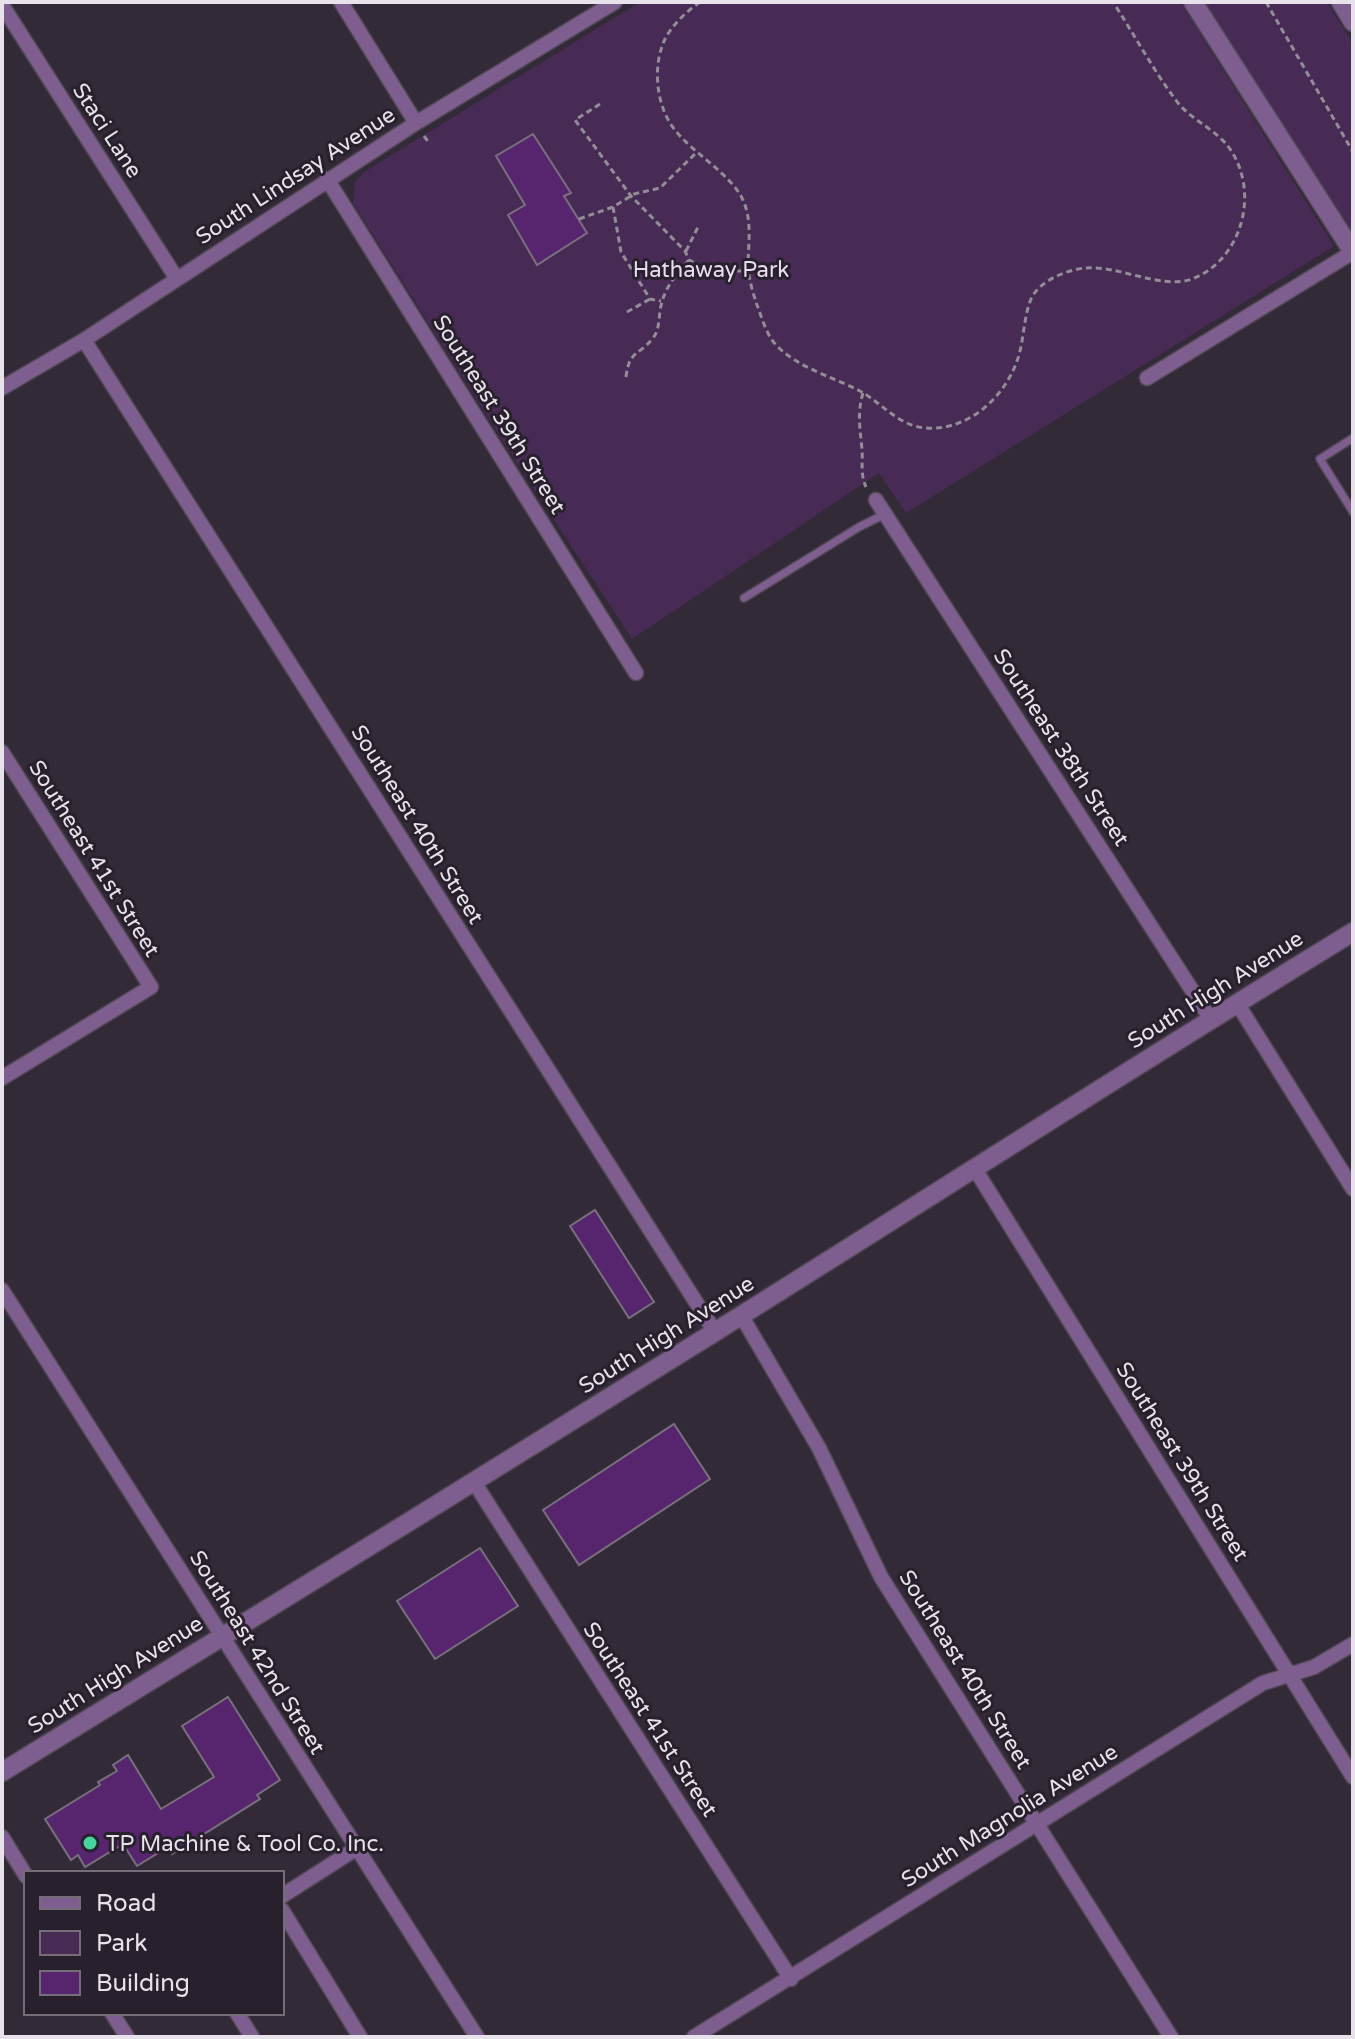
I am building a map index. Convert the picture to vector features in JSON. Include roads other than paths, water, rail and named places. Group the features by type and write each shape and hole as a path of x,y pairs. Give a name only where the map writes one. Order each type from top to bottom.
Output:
{"street":[{"path":"341,2 416,123"},
{"name":"South Lindsay Avenue","path":"4,382 84,340 327,179 615,2"},
{"path":"1147,378 1353,252 1193,2"},
{"path":"1341,2 1353,22"},
{"name":"Staci Lane","path":"2,5 177,279"},
{"name":"Southeast 39th Street","path":"327,179 636,673"},
{"name":"Southeast 40th Street","path":"84,340 715,1332"},
{"name":"Southeast 38th Street","path":"876,500 1210,1018"},
{"name":"Southeast 41st Street","path":"2,752 151,987 2,1078"},
{"name":"South High Avenue","path":"2,1772 474,1482 975,1169 1210,1018 1353,932"},
{"path":"1237,1003 1353,1189"},
{"name":"Southeast 39th Street","path":"975,1169 1353,1777"},
{"name":"Southeast 42nd Street","path":"2,1290 477,2037"},
{"name":"Southeast 40th Street","path":"741,1315 819,1448 881,1577 1171,2037"},
{"name":"Southeast 41st Street","path":"474,1482 791,1979"},
{"name":"South Magnolia Avenue","path":"694,2037 1263,1683 1314,1667 1353,1644"},
{"path":"2,1837 24,1873"},
{"path":"284,1895 357,1848"},
{"path":"284,1913 360,2037"},
{"path":"113,2015 127,2037"},
{"path":"238,2015 252,2037"}],"lane":[{"path":"1353,438 1320,459 1353,512"},
{"path":"744,598 885,514"}],"place":[{"name":"TP Machine & Tool Co. Inc.","path":"90,1843"}],"park label":[{"name":"Hathaway Park","path":"711,269"}]}
